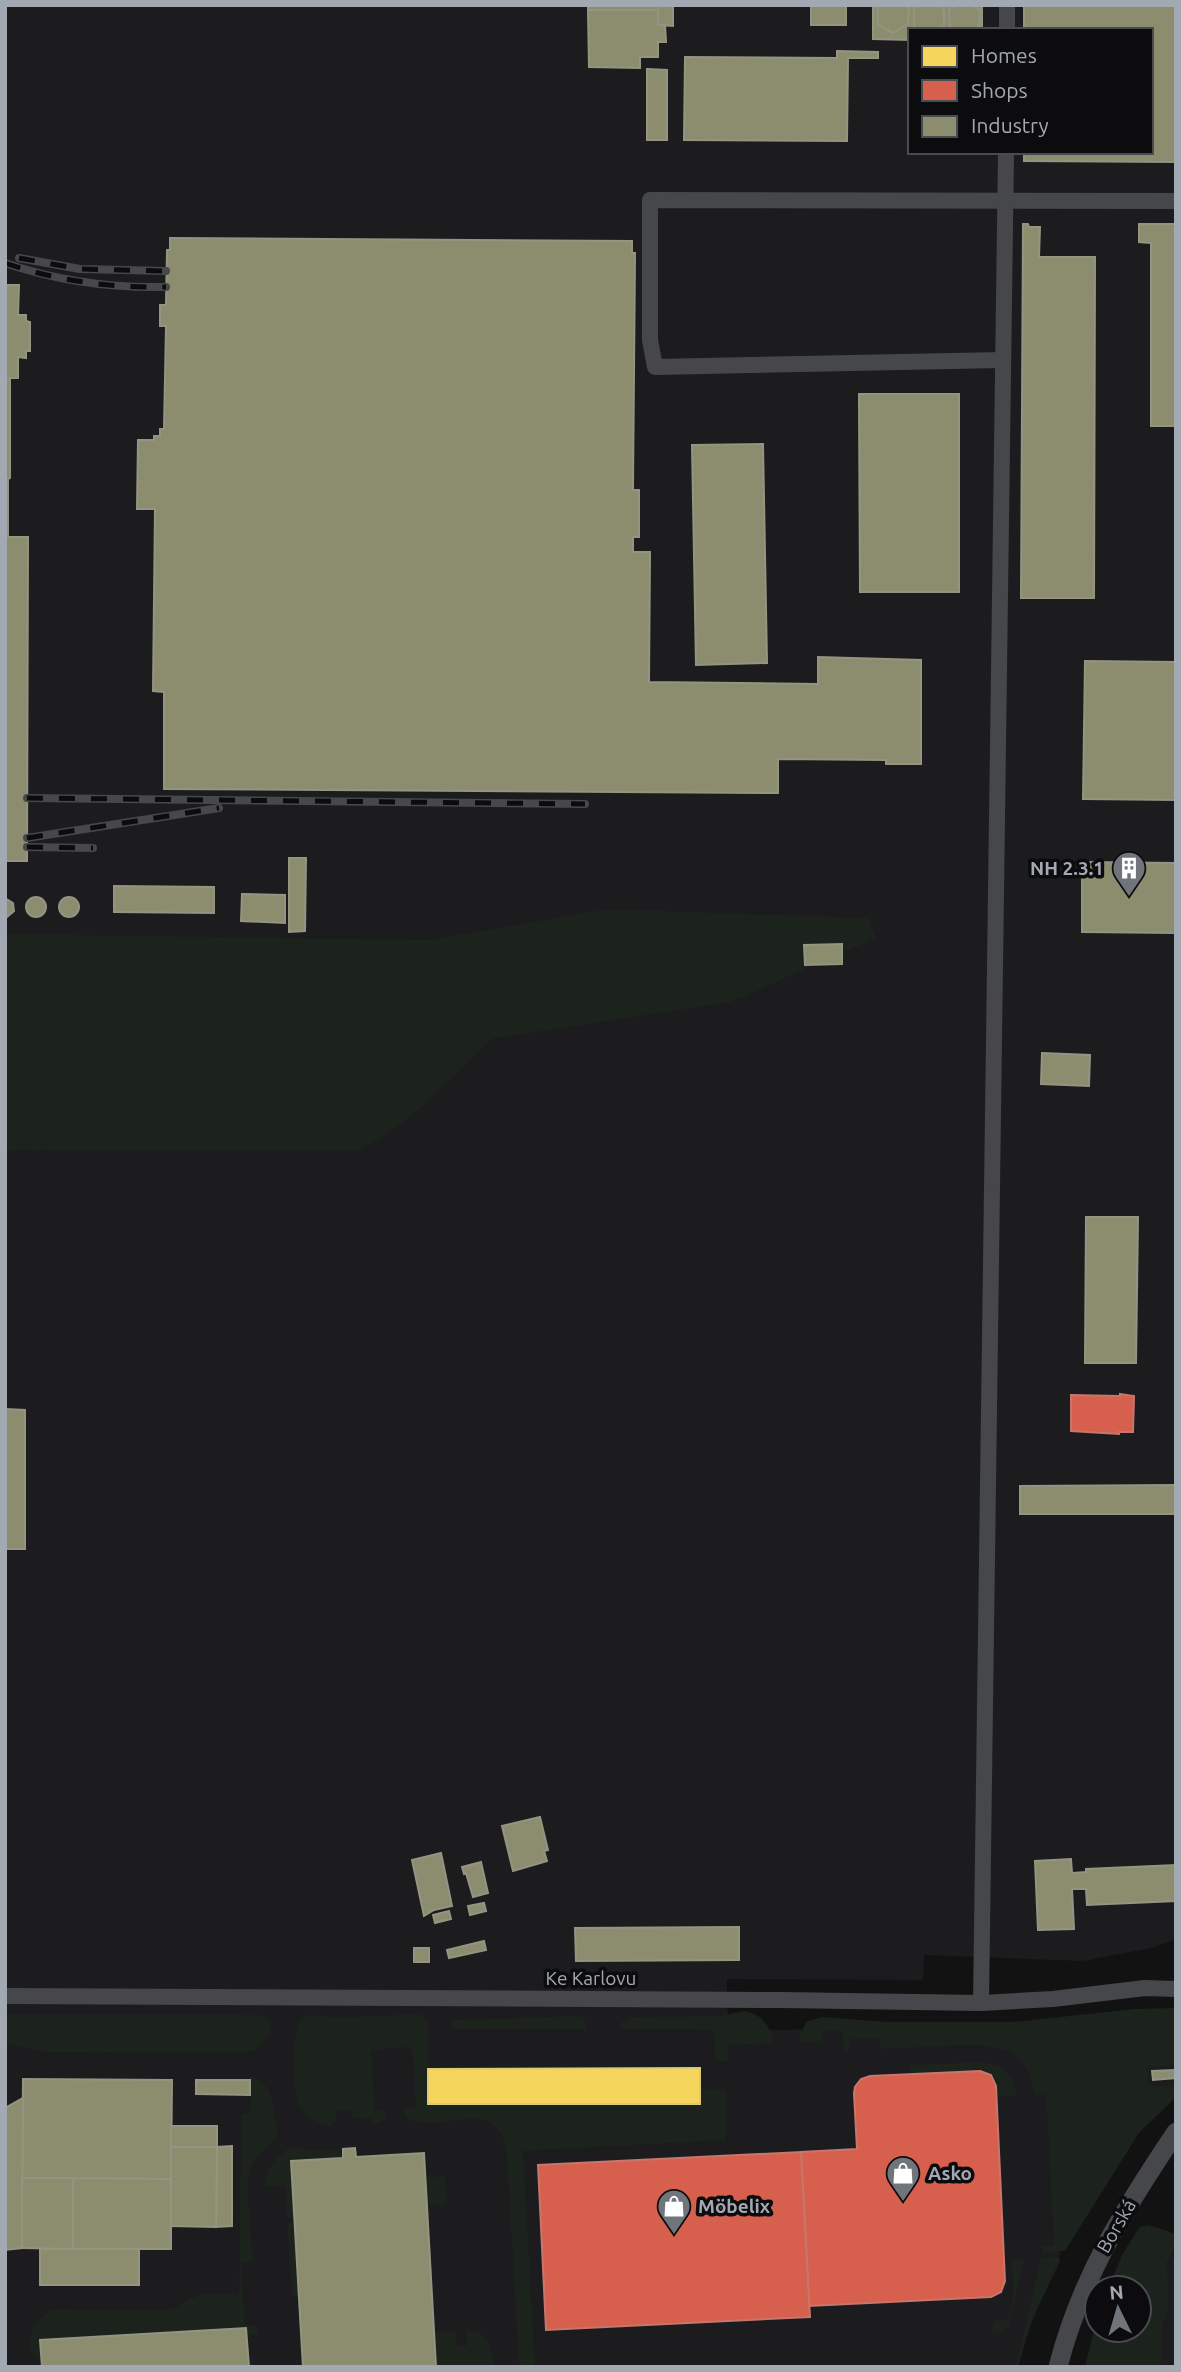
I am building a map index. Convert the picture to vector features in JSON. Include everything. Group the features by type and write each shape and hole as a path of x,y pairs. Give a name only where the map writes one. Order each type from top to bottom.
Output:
{"street":[{"path":"1007,5 1007,28"},
{"path":"981,2003 1006,154"},
{"path":"1003,360 655,367 650,340 650,200 1176,201"},
{"name":"Ke Karlovu","path":"5,1996 754,1999 981,2003 1053,1999 1145,1988 1176,1989"},
{"name":"Borská","path":"1058,2367 1080,2297 1103,2249 1131,2200 1176,2132"}],"shaded area":[{"path":"5,5 1176,5 1176,1939 1151,1948 1083,1961 924,1955 923,1980 727,1979 728,2030 1176,2028 1176,2084 1161,2105 1139,2125 1067,2238 1047,2282 1016,2367 5,2367"},
{"path":"607,909 868,918 876,938 731,1002 492,1039 425,1104 382,1138 357,1151 5,1150 5,934 429,940"},
{"path":"1176,2008 1176,2065 1148,2067 1149,2086 1176,2085 1176,2097 1139,2133 1065,2251 1042,2252 1042,2246 1054,2245 1046,2095 1034,2095 1031,2078 1015,2056 1004,2050 978,2045 881,2049 878,2038 850,2039 850,2049 846,2051 842,2030 823,2031 823,2041 803,2042 799,2038 806,2022 822,2017 888,2022 1013,2022 1134,2009"},
{"path":"743,2011 755,2014 764,2021 773,2043 729,2045 728,2061 715,2061 714,2030 621,2029 621,2023 628,2017 720,2016"},
{"path":"415,2013 422,2015 428,2024 428,2104 699,2104 700,2089 727,2089 726,2140 523,2151 535,2367 519,2367 507,2158 502,2137 493,2125 482,2120 468,2119 422,2123 408,2119 403,2109 416,2108 412,2047 371,2050 375,2111 387,2110 385,2120 373,2125 372,2118 353,2118 351,2110 336,2111 337,2121 332,2122 332,2126 312,2119 298,2103 294,2072 295,2045 298,2023 302,2018 311,2015 342,2018"},
{"path":"5,2014 261,2015 268,2018 272,2032 256,2050 245,2053 47,2052 5,2044"},
{"path":"584,2017 587,2029 451,2029 455,2020"},
{"path":"983,2062 1002,2069 1010,2077 1017,2096 996,2096 995,2081 984,2071 911,2074 910,2065"},
{"path":"251,2075 266,2086 272,2098 278,2130 273,2141 252,2164 249,2178 253,2262 241,2263 245,2325 257,2325 257,2335 247,2335 246,2328 41,2340 41,2361 34,2356 30,2350 31,2334 40,2319 53,2309 170,2310 198,2295 239,2295 241,2114 250,2114"},
{"path":"292,2146 308,2150 343,2149 343,2158 291,2161 294,2218 287,2219 285,2186 265,2187 267,2174 273,2163"},
{"path":"445,2176 447,2204 427,2205 425,2177"},
{"path":"295,2222 299,2296 292,2296 287,2223"},
{"path":"1149,2225 1176,2234 1176,2248 1167,2263 1169,2307 1163,2323 1161,2367 1085,2367 1091,2344 1153,2344 1153,2274 1114,2274 1123,2253 1140,2227"},
{"path":"1176,2248 1176,2367 1111,2367 1128,2344 1153,2344 1153,2289"},
{"path":"1059,2257 1060,2261 1031,2322 1016,2367 1041,2258"},
{"path":"1024,2259 1009,2326 1002,2333 993,2333 993,2321 1007,2320 1013,2298 1012,2263 1014,2260"},
{"path":"467,2330 481,2333 488,2341 494,2367 436,2367 434,2333 455,2331 457,2346 467,2346"}],"building: Homes":[{"path":"700,2068 700,2104 428,2104 428,2069"}],"building: Shops":[{"path":"1071,1395 1134,1396 1133,1432 1119,1434 1071,1431"},
{"name":"Asko","path":"980,2071 991,2075 996,2086 1005,2281 1001,2292 991,2297 809,2306 801,2152 857,2149 854,2093 861,2079 870,2076"},
{"name":"Möbelix","path":"801,2152 810,2317 546,2330 538,2165"}],"building: Industry":[{"path":"588,5 658,5 658,10 588,10"},
{"path":"658,5 673,5 673,26 658,25"},
{"path":"811,5 846,5 846,25 811,25"},
{"path":"873,5 982,5 982,28 908,28 908,40 873,39"},
{"path":"904,5 909,8 908,24 893,33 878,25 878,7"},
{"path":"920,5 937,5 944,9 944,25 940,28 918,28 914,26 914,8"},
{"path":"957,5 971,5 980,10 979,26 953,28 950,26 949,9"},
{"path":"1024,5 1176,5 1176,162 1024,161 1024,154 1153,154 1153,28 1024,28"},
{"path":"588,10 658,10 658,25 665,25 666,42 658,42 658,57 640,57 640,68 589,67"},
{"path":"837,51 878,52 878,58 848,58 847,141 684,140 685,57 837,58"},
{"path":"647,69 667,70 667,140 647,140"},
{"path":"1023,224 1040,227 1039,257 1095,257 1094,598 1021,598"},
{"path":"1139,224 1176,224 1176,426 1151,426 1151,243 1139,242"},
{"path":"170,238 632,241 632,253 635,253 633,490 639,490 639,537 633,537 633,552 650,552 649,682 818,684 818,657 921,660 921,764 886,764 886,760 778,759 778,793 164,789 164,692 153,691 155,509 137,509 138,440 154,440 154,436 160,436 160,429 164,429 166,326 160,326 160,305 166,305 167,250 170,250"},
{"path":"5,285 19,285 18,315 26,315 26,321 30,322 30,351 26,351 26,358 18,357 18,378 5,378"},
{"path":"5,380 10,380 8,479 5,479"},
{"path":"859,394 959,394 959,592 860,592"},
{"path":"763,444 767,663 696,665 692,445"},
{"path":"5,479 8,479 8,537 5,537"},
{"path":"5,537 28,537 27,861 5,861"},
{"path":"1085,661 1176,662 1176,800 1083,799"},
{"path":"289,858 306,858 305,931 289,932"},
{"name":"NH 2.3.1","path":"1082,862 1176,863 1176,933 1082,932"},
{"path":"114,886 214,887 214,913 114,912"},
{"path":"242,894 285,895 285,923 241,921"},
{"path":"36,897 43,900 46,907 43,914 36,917 29,914 26,907 29,900"},
{"path":"69,897 76,900 79,907 76,914 69,917 62,914 59,907 62,900"},
{"path":"5,898 13,903 14,911 7,917 5,917"},
{"path":"842,944 842,964 805,965 804,945"},
{"path":"1042,1053 1090,1055 1089,1086 1041,1084"},
{"path":"1086,1217 1138,1217 1136,1363 1085,1363"},
{"path":"5,1409 25,1410 25,1549 5,1549"},
{"path":"1176,1485 1176,1514 1020,1514 1020,1486"},
{"path":"540,1817 548,1850 544,1851 547,1861 513,1871 502,1826"},
{"path":"441,1853 452,1906 434,1910 424,1916 412,1860"},
{"path":"1071,1859 1072,1873 1086,1872 1086,1869 1176,1865 1176,1901 1087,1905 1086,1889 1072,1889 1074,1929 1038,1930 1035,1861"},
{"path":"481,1862 488,1893 473,1897 462,1867"},
{"path":"484,1903 486,1911 470,1915 468,1906"},
{"path":"449,1911 451,1919 435,1923 433,1915"},
{"path":"739,1927 739,1960 576,1961 575,1928"},
{"path":"484,1941 486,1950 449,1958 447,1950"},
{"path":"414,1948 429,1948 429,1962 414,1962"},
{"path":"1175,2070 1176,2078 1153,2080 1152,2071"},
{"path":"23,2079 172,2080 171,2179 22,2178"},
{"path":"196,2080 250,2080 250,2095 196,2094"},
{"path":"23,2098 22,2248 5,2250 5,2108"},
{"path":"171,2126 217,2126 217,2147 171,2147"},
{"path":"232,2146 232,2226 216,2227 217,2147"},
{"path":"171,2147 217,2147 216,2227 171,2226"},
{"path":"355,2148 356,2157 424,2153 436,2367 303,2367 291,2161 343,2158 343,2149"},
{"path":"22,2178 73,2178 73,2249 22,2248"},
{"path":"73,2178 171,2179 171,2249 73,2249"},
{"path":"40,2249 139,2249 139,2285 40,2285"},
{"path":"246,2328 249,2367 42,2367 40,2340"}],"railway":[{"path":"19,258 80,269 166,271"},
{"path":"5,263 85,282 166,287"},
{"path":"27,798 585,804"},
{"path":"27,838 219,808"},
{"path":"27,847 93,848"}],"place":[{"name":"NH 2.3.1","path":"1129,898"},
{"name":"Asko","path":"903,2203"},
{"name":"Möbelix","path":"674,2236"}]}
